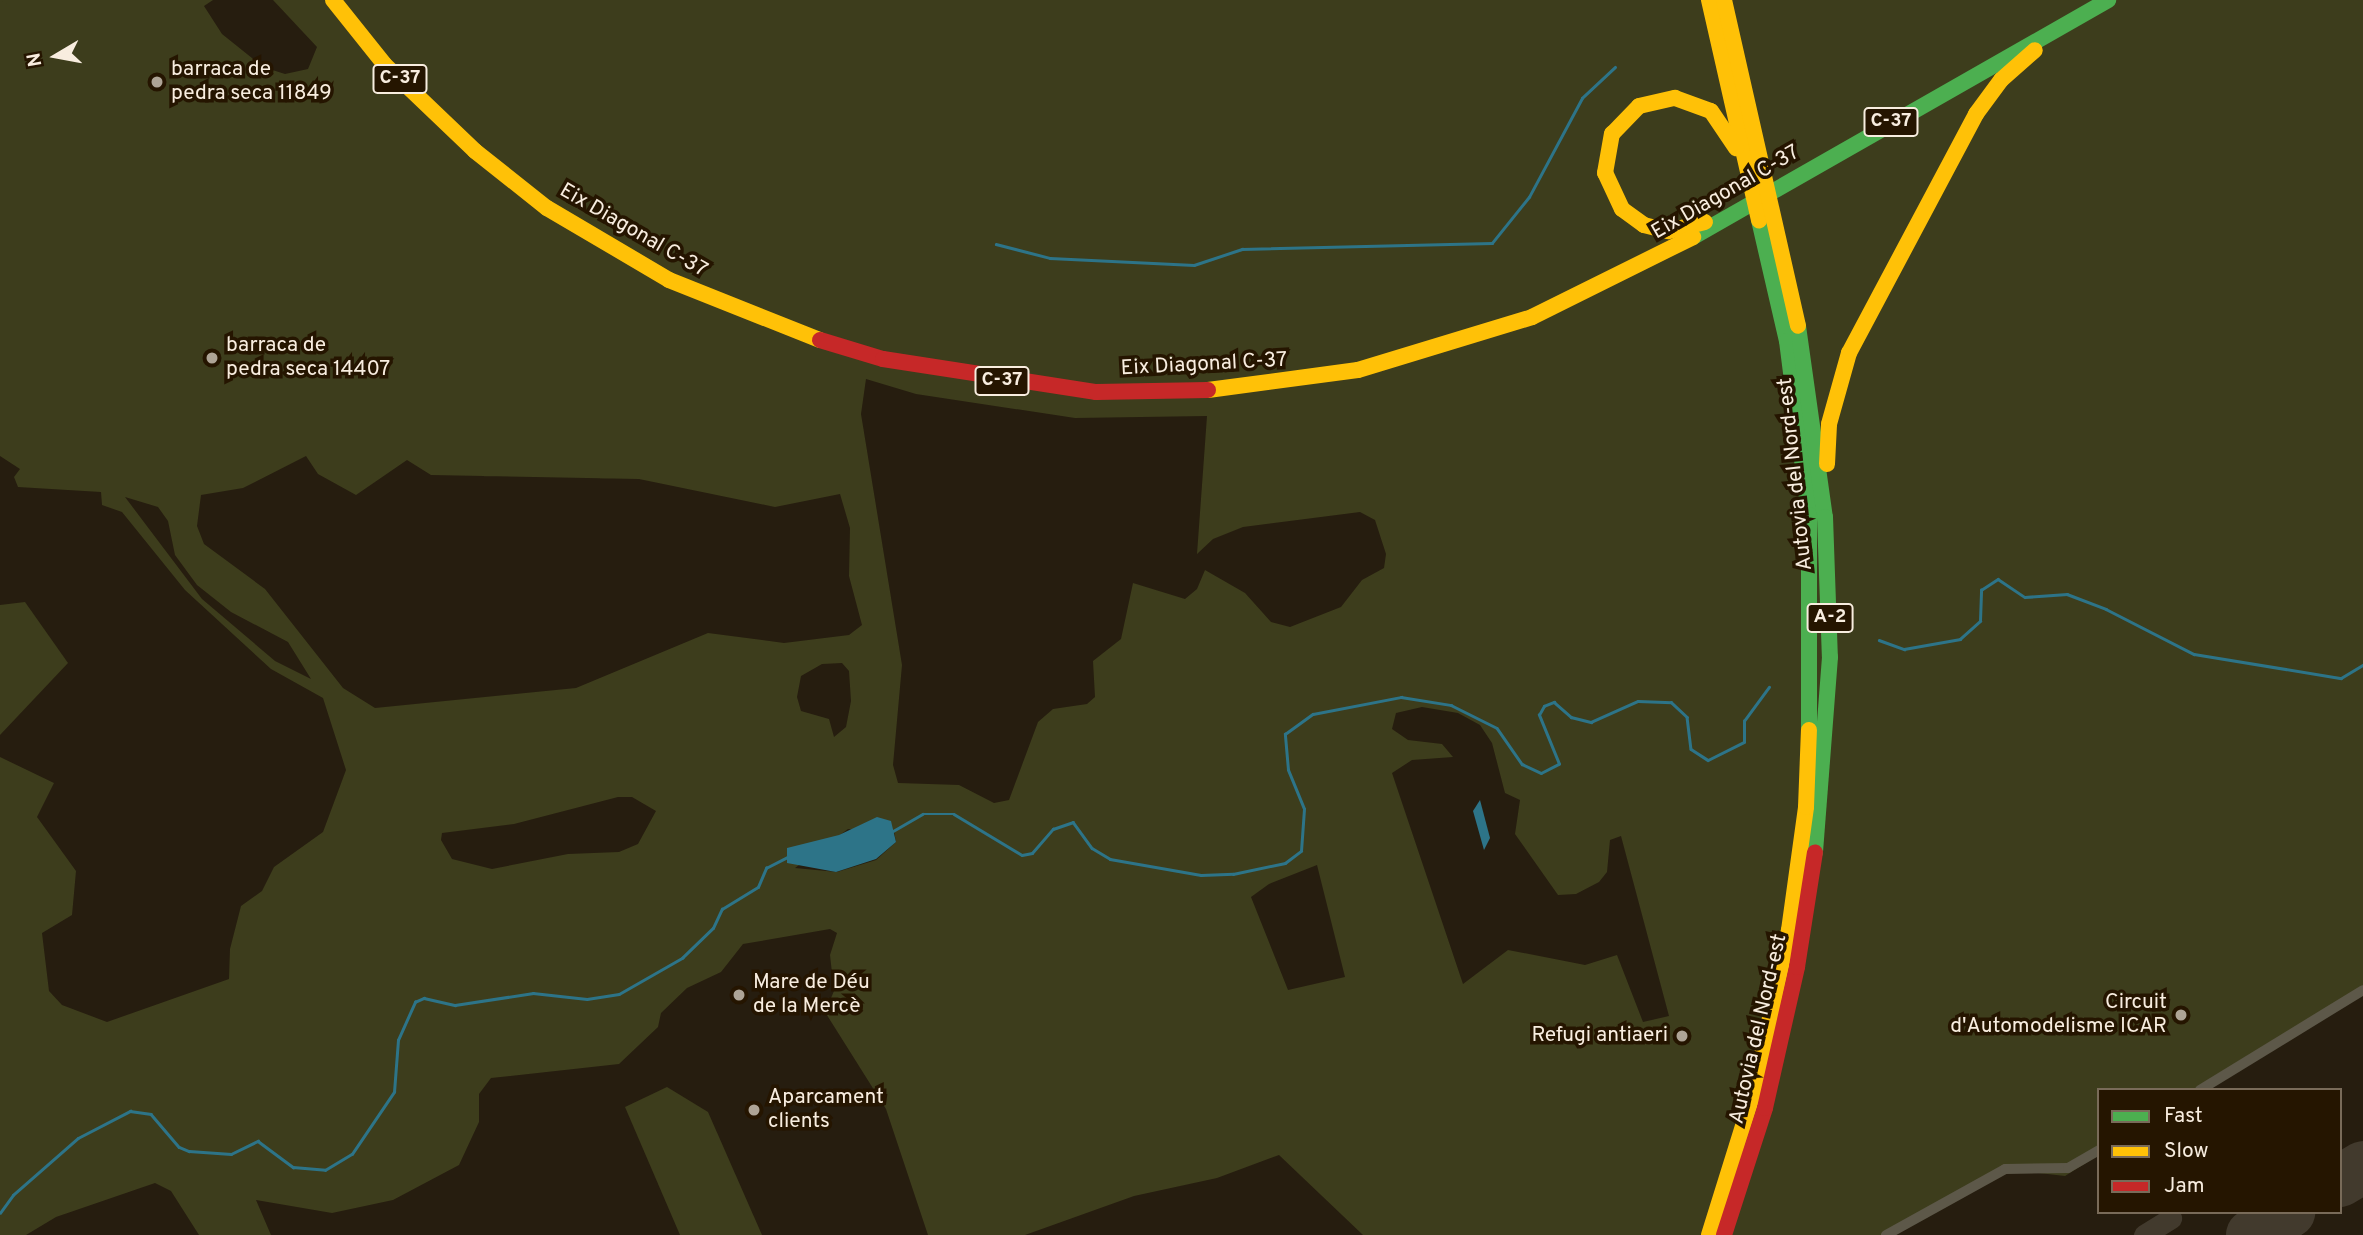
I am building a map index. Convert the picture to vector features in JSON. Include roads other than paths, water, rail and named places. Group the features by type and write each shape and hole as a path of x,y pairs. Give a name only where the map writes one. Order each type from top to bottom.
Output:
{"highway":[{"name":"Eix Diagonal C-37","path":"333,0 413,93 547,208 669,280 774,326 883,359 1082,390 1192,392 1303,381 1385,364 1493,332 1576,296 1737,212 2108,0"},
{"name":"Autovia del Nord-est","path":"1709,0 1773,271 1809,515 1810,747 1779,984 1755,1087 1709,1235"},
{"name":"Autovia del Nord-est","path":"1724,0 1799,325 1825,517 1829,701 1807,910 1765,1108 1724,1235"},
{"path":"1825,517 1829,424 1849,353 1987,96 2032,51 2085,15"},
{"path":"1737,212 1668,231 1632,218 1615,200 1605,173 1608,145 1619,122 1639,106 1662,98 1689,100 1718,117 1735,146 1764,254 1773,271"}],"street":[{"path":"2203,1088 2363,990"},
{"path":"1886,1235 2006,1169 2068,1168 2097,1151"}],"water":[{"path":"1480,800 1490,838 1484,850 1473,811"},
{"path":"877,817 891,821 896,842 876,859 836,872 787,863 787,848 839,835"}],"waterway":[{"path":"996,244 1050,258 1194,265 1242,249 1492,243 1529,197 1582,98 1615,67"},
{"path":"1879,640 1904,649 1960,639 1980,621 1981,590 1998,579 2025,597 2067,594 2106,609 2194,654 2341,678 2363,665"},
{"path":"893,831 923,814 954,814 1022,855 1032,853 1053,829 1073,822 1092,848 1110,859 1201,875 1233,874 1285,863 1301,851 1304,809 1288,770 1285,734 1313,714 1401,697 1451,705 1497,728 1522,764 1541,773 1559,764 1539,715 1544,706 1554,702 1571,717 1591,722 1638,701 1671,702 1687,717 1691,749 1708,760 1744,742 1744,721 1769,687"},
{"path":"0,1213 13,1195 78,1138 130,1111 151,1114 179,1147 189,1151 231,1154 258,1141 293,1167 325,1170 352,1154 394,1092 398,1040 415,1002 424,998 455,1005 533,993 587,999 619,994 682,958 713,928 722,909 758,887 766,868 788,857"}],"place":[{"name":"barraca de pedra seca 11849","path":"157,82"},
{"name":"barraca de pedra seca 14407","path":"212,358"},
{"name":"Mare de Déu de la Mercè","path":"739,995"},
{"name":"Circuit d'Automodelisme ICAR","path":"2181,1015"},
{"name":"Refugi antiaeri","path":"1682,1036"},
{"name":"Aparcament clients","path":"754,1110"}]}
